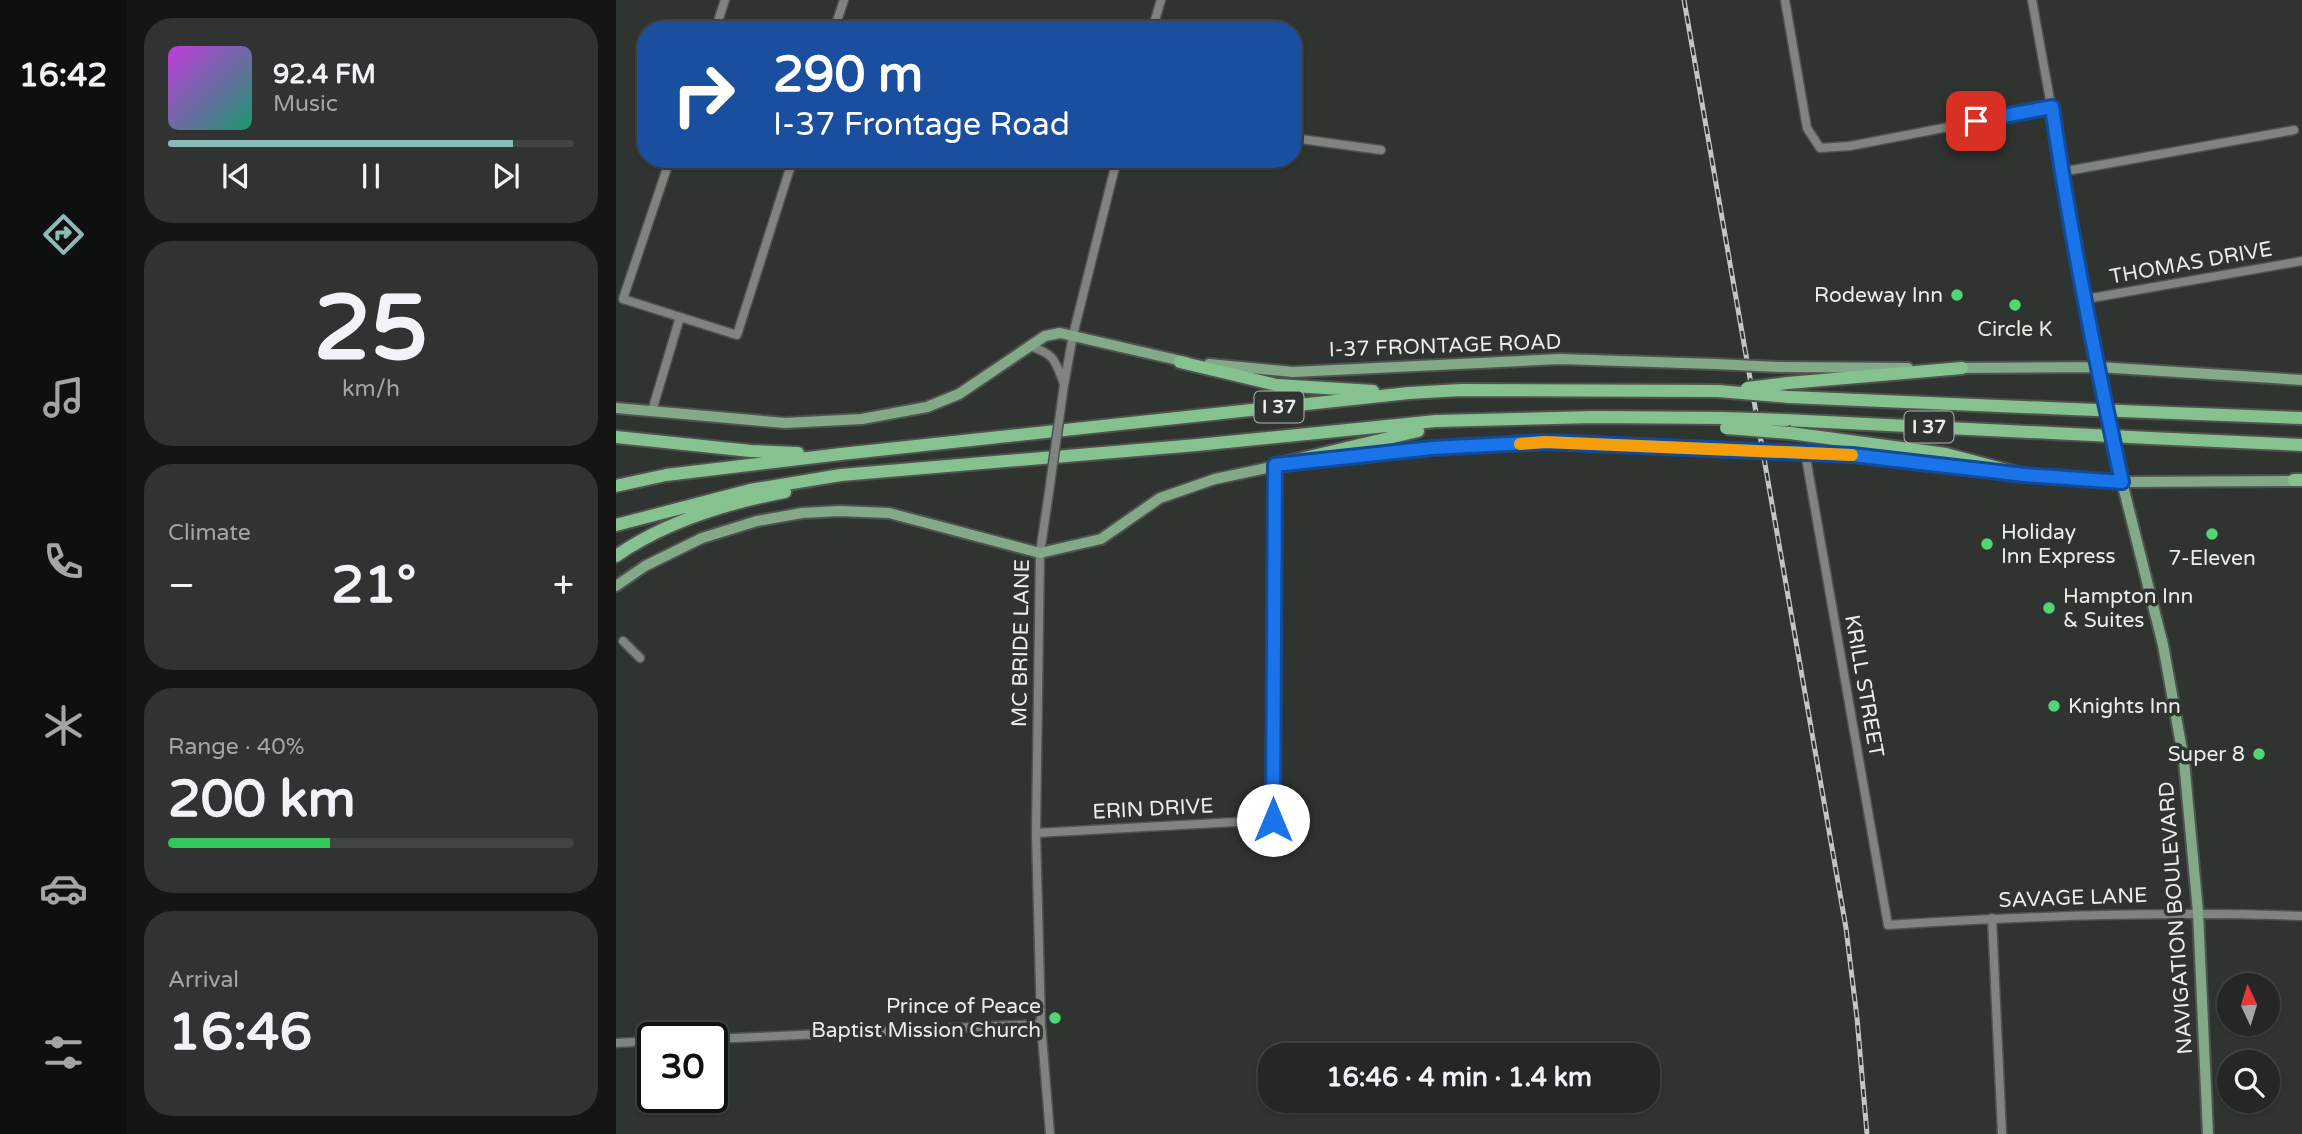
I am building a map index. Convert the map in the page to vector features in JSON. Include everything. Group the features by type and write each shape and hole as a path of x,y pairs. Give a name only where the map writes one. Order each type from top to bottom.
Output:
{"highway":[{"path":"1180,362 1277,385 1409,393"},
{"path":"1718,391 1962,368"},
{"name":"I 37","path":"616,438 751,452 841,454 1409,393 1461,390 1718,391 1789,397 2302,418"},
{"name":"I 37","path":"616,525 750,490 841,475 1197,445 1436,421 1653,417 1788,426 2072,434 2302,445"},
{"path":"1275,465 1407,432 1545,418"},
{"path":"1788,426 1946,454 2025,475"},
{"path":"616,486 666,475 841,454"},
{"path":"616,556 628,547 683,521 734,503 819,485 841,475"}],"main road":[{"name":"I-37 FRONTAGE ROAD","path":"616,408 785,423 862,419 926,407 959,394 1029,346 1054,333 1073,335 1180,362 1293,372 1560,359 1779,367 2098,367 2302,380"},
{"name":"NAVIGATION BOULEVARD","path":"2098,367 2122,482 2163,645 2186,777 2198,912 2207,1134"},
{"path":"616,586 645,566 702,538 757,521 802,513 889,513 1040,553 1101,539 1160,498 1215,479 1275,465 1432,448 1545,442 1852,455 2025,475 2122,482 2299,480"}],"street":[{"path":"718,21 725,0"},
{"path":"837,21 844,0"},
{"path":"1155,21 1161,0"},
{"path":"1785,0 1807,128 1820,148 1850,146 2052,107"},
{"name":"NAVIGATION BOULEVARD","path":"2032,0 2098,367"},
{"path":"2061,172 2294,130"},
{"path":"1302,139 1381,150"},
{"path":"667,168 623,299 737,335 790,168"},
{"name":"MC BRIDE LANE","path":"1049,1134 1041,1024 1035,833 1040,553 1073,335 1115,168"},
{"name":"THOMAS DRIVE","path":"2086,299 2302,261"},
{"path":"652,411 680,317"},
{"path":"1029,346 1051,355 1056,361 1064,385"},
{"name":"KRILL STREET","path":"1805,452 1888,925"},
{"name":"ERIN DRIVE","path":"1035,833 1273,820 1275,465"},
{"path":"623,641 640,658"},
{"name":"SAVAGE LANE","path":"1888,925 1992,918 2198,912 2302,915"},
{"path":"1992,918 2002,1134"},
{"path":"728,1038 1041,1024"},
{"path":"616,1043 637,1042"}],"railway":[{"path":"1684,0 1846,928 1867,1134"}],"slow traffic":[{"path":"1520,444 1545,442 1852,455"}],"place":[{"name":"Rodeway Inn","path":"1957,295"},
{"name":"Circle K","path":"2015,305"},
{"name":"7-Eleven","path":"2212,534"},
{"name":"Holiday Inn Express","path":"1987,544"},
{"name":"Hampton Inn & Suites","path":"2049,608"},
{"name":"Knights Inn","path":"2054,706"},
{"name":"Super 8","path":"2259,754"},
{"name":"Prince of Peace Baptist Mission Church","path":"1055,1018"}],"route":[{"path":"1273,820 1275,465 1432,448 1545,442 1852,455 2025,475 2122,482 2061,172 2052,107 1976,121"}]}
